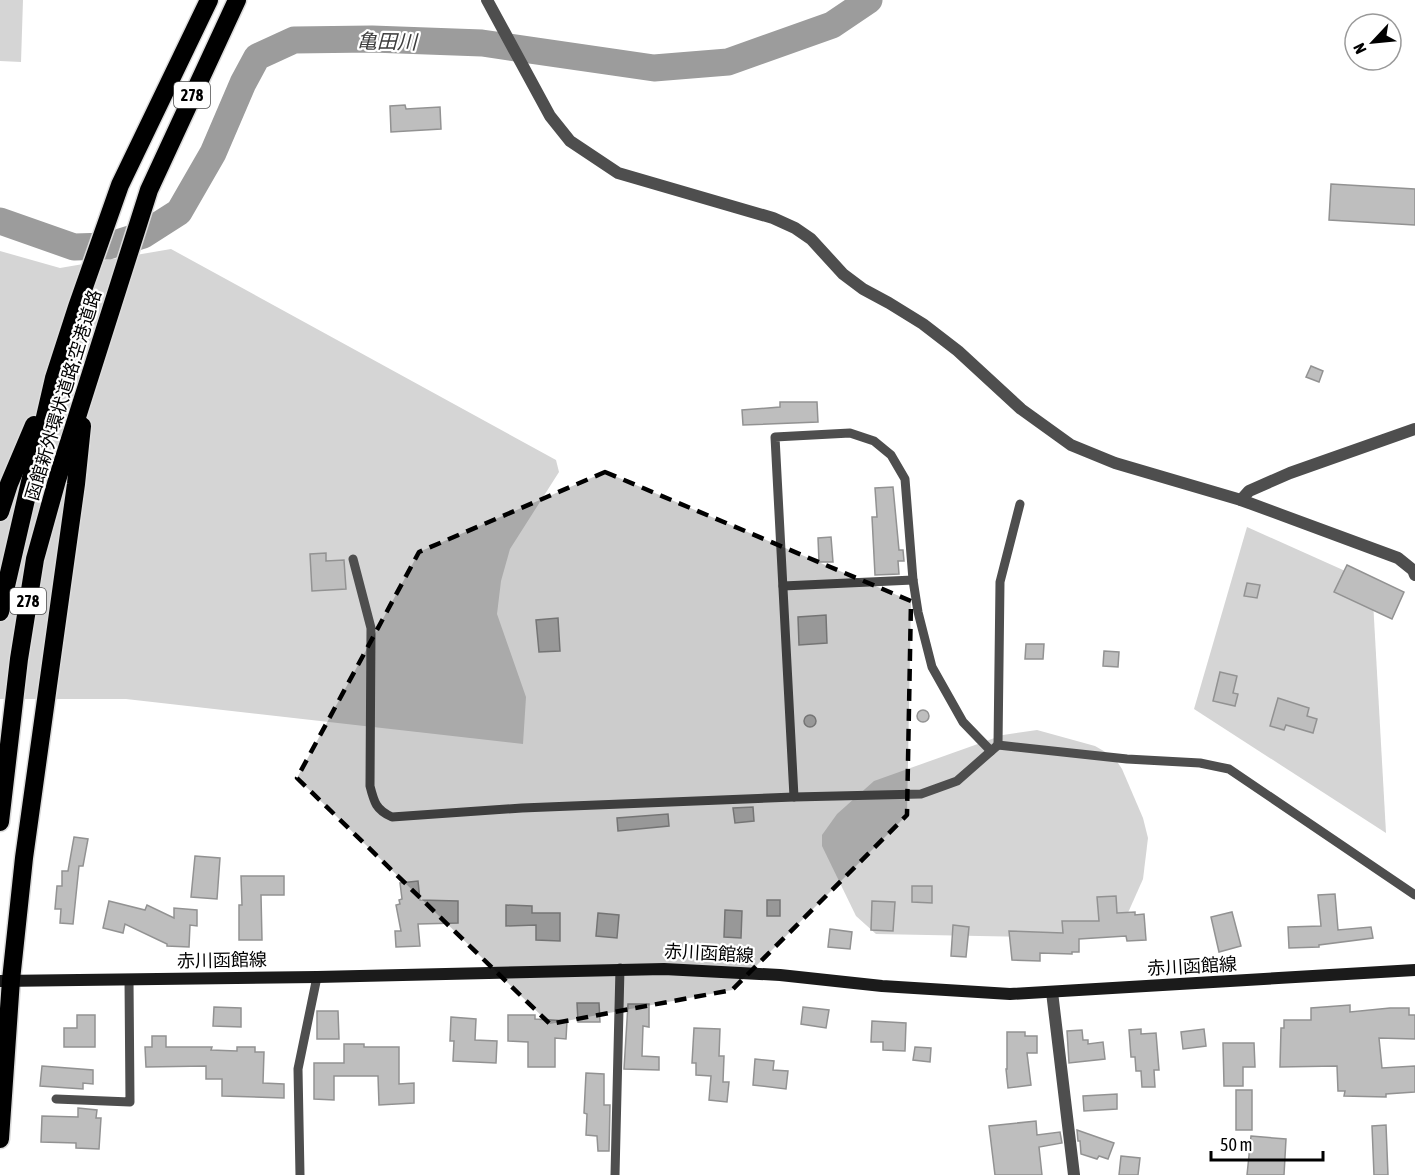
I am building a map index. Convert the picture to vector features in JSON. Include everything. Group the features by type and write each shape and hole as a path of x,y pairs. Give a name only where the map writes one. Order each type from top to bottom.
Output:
{"highway":[{"name":"函館新外環状道路;空港道路","path":"0,612 54,378 77,307 120,185 209,0"},
{"name":"函館新外環状道路;空港道路","path":"0,822 19,659 35,559 85,387 149,190 237,0"},
{"path":"0,512 9,484 54,378"},
{"path":"0,1139 6,981 76,484 85,387"}],"main road":[{"name":"赤川函館線","path":"6,981 318,977 620,968 780,975 950,992 1010,994 1415,970"}],"street":[{"path":"489,5 550,116 570,141 618,173 773,218 795,228 811,239 843,273 863,290 889,303 932,331 958,351 1021,409 1071,445 1115,463 1241,500 1398,558 1413,570 1415,575"},
{"path":"1241,500 1249,490 1290,473 1415,429"},
{"path":"1052,992 1074,1175"}],"lane":[{"path":"794,796 775,437 850,433 874,441 891,455 905,479 913,580 918,612 932,667 963,722 994,748 1200,763 1229,769 1415,895"},
{"path":"353,559 371,628 370,786 374,803 380,811 392,817 794,796 921,794 957,780 994,748 1000,582 1020,504"},
{"path":"783,586 913,580"},
{"path":"615,1175 620,968"},
{"path":"300,1175 298,1069 318,977"},
{"path":"56,1099 130,1102 129,980"}],"highlighted area":[{"path":"605,472 911,601 907,815 732,990 550,1024 297,778 419,552"}],"shaded area":[{"path":"0,0 23,0 21,62 0,61"},
{"path":"171,249 556,460 559,472 510,549 501,581 497,614 526,697 523,744 126,699 0,699 0,251 60,268"},
{"path":"1247,527 1372,583 1386,833 1194,709"},
{"path":"1037,730 1095,746 1114,757 1122,769 1143,818 1148,838 1143,879 1127,915 1079,938 876,934 856,916 822,846 822,835 837,814 874,781 1003,735"}],"building":[{"path":"405,105 406,109 440,107 441,129 391,132 390,106"},
{"path":"1331,184 1415,189 1415,225 1329,220"},
{"path":"1311,366 1323,371 1319,382 1306,377"},
{"path":"780,402 817,402 818,422 743,425 742,410 780,407"},
{"path":"893,487 899,550 903,550 904,561 898,561 899,574 875,575 872,517 877,517 875,488"},
{"path":"831,537 833,562 819,562 818,538"},
{"path":"326,553 326,561 344,560 346,589 312,591 310,554"},
{"path":"1347,565 1404,592 1392,619 1334,592"},
{"path":"1247,583 1260,585 1257,598 1244,596"},
{"path":"826,615 827,643 799,645 798,617"},
{"path":"558,618 560,651 539,652 536,620"},
{"path":"1026,644 1044,644 1043,659 1025,659"},
{"path":"1104,651 1119,652 1118,667 1103,666"},
{"path":"1220,672 1237,676 1233,693 1238,694 1235,706 1213,701"},
{"path":"1278,698 1309,708 1307,716 1317,719 1313,733 1286,725 1284,730 1270,726"},
{"path":"925,710 929,716 925,722 921,722 917,714"},
{"path":"812,715 816,721 812,727 808,727 804,719"},
{"path":"753,807 754,821 735,823 733,808"},
{"path":"668,814 669,826 618,831 617,818"},
{"path":"74,837 88,839 83,866 79,866 73,924 60,923 61,909 55,909 57,886 62,886 62,871 68,871"},
{"path":"195,856 220,858 217,899 191,897"},
{"path":"241,876 284,876 284,895 261,895 262,940 239,940 239,905 242,905"},
{"path":"418,881 420,900 458,901 458,923 418,924 420,946 396,947 395,931 401,931 396,905 400,904 399,900 402,899 400,883"},
{"path":"912,886 932,886 932,903 912,902"},
{"path":"1335,894 1338,930 1371,927 1373,938 1319,945 1319,947 1289,948 1288,927 1321,926 1318,895"},
{"path":"1116,896 1117,913 1144,914 1146,940 1127,941 1126,936 1079,939 1079,952 1072,952 1072,954 1040,953 1040,961 1012,960 1009,931 1063,933 1062,921 1099,921 1097,897"},
{"path":"767,900 780,900 780,916 767,916"},
{"path":"109,901 145,910 147,905 174,918 174,908 197,910 197,926 190,925 189,947 167,946 125,924 123,933 103,928"},
{"path":"872,901 895,902 893,931 871,930"},
{"path":"506,905 532,906 532,913 560,913 560,941 536,940 536,925 506,926"},
{"path":"725,910 742,911 741,938 724,937"},
{"path":"1232,912 1241,946 1219,952 1211,917"},
{"path":"598,913 619,915 617,938 596,936"},
{"path":"953,925 969,927 966,957 951,956"},
{"path":"830,929 852,932 850,949 828,947"},
{"path":"577,1003 599,1003 600,1022 578,1022"},
{"path":"628,1004 649,1004 649,1027 643,1026 642,1056 659,1057 659,1070 624,1069"},
{"path":"1350,1005 1350,1012 1409,1008 1409,1015 1415,1015 1415,1039 1379,1038 1382,1068 1415,1066 1415,1092 1386,1094 1386,1097 1344,1096 1345,1091 1338,1091 1337,1066 1280,1067 1281,1028 1284,1028 1284,1020 1311,1020 1311,1008"},
{"path":"214,1007 241,1008 241,1027 213,1026"},
{"path":"803,1007 829,1010 826,1028 801,1024"},
{"path":"317,1011 338,1011 339,1039 317,1039"},
{"path":"77,1015 95,1015 95,1047 64,1047 64,1028 77,1028"},
{"path":"508,1015 535,1015 535,1019 567,1021 566,1039 555,1038 555,1067 528,1067 528,1042 508,1041"},
{"path":"451,1017 476,1019 475,1040 497,1041 496,1063 453,1061 454,1041 450,1041"},
{"path":"872,1021 906,1023 905,1051 883,1050 883,1042 871,1042"},
{"path":"694,1028 720,1029 719,1056 724,1056 723,1082 729,1082 727,1102 709,1100 711,1076 696,1075 696,1063 692,1063"},
{"path":"1141,1029 1141,1034 1156,1033 1159,1070 1154,1070 1155,1087 1142,1087 1141,1071 1136,1071 1135,1057 1131,1057 1129,1030"},
{"path":"1204,1029 1206,1046 1183,1049 1181,1032"},
{"path":"1082,1030 1083,1040 1088,1040 1088,1044 1103,1042 1105,1059 1069,1063 1067,1031"},
{"path":"1007,1032 1025,1032 1025,1036 1037,1036 1037,1053 1027,1053 1031,1085 1008,1088"},
{"path":"152,1036 166,1036 166,1047 212,1047 211,1050 237,1051 237,1047 255,1047 255,1052 264,1052 263,1083 284,1084 284,1098 222,1096 222,1079 206,1079 206,1066 146,1067 145,1047 152,1047"},
{"path":"1223,1043 1254,1043 1255,1067 1243,1067 1243,1086 1224,1086"},
{"path":"344,1044 364,1044 364,1047 399,1047 399,1084 414,1083 414,1103 379,1105 378,1076 334,1076 334,1100 314,1099 314,1063 344,1063"},
{"path":"915,1047 931,1048 930,1062 913,1060"},
{"path":"755,1059 774,1061 773,1070 788,1071 786,1089 753,1085"},
{"path":"42,1066 93,1070 93,1084 83,1083 83,1089 40,1086"},
{"path":"586,1073 604,1074 604,1105 610,1105 609,1151 598,1151 597,1136 586,1135 587,1114 584,1113"},
{"path":"1236,1090 1252,1090 1252,1130 1236,1130"},
{"path":"1117,1094 1117,1109 1084,1111 1083,1096"},
{"path":"78,1108 97,1110 96,1118 101,1118 99,1149 76,1148 76,1143 41,1142 42,1116 78,1117"},
{"path":"1036,1121 1037,1135 1060,1132 1062,1143 1039,1147 1042,1175 995,1175 989,1126"},
{"path":"1386,1125 1388,1175 1374,1175 1372,1126"},
{"path":"1077,1130 1114,1143 1108,1159 1099,1156 1097,1159 1081,1154"},
{"path":"1251,1136 1286,1139 1284,1175 1247,1175"},
{"path":"1121,1156 1140,1158 1138,1175 1119,1175"}],"waterway":[{"name":"亀田川","path":"0,221 74,247 108,246 143,235 179,212 213,153 243,83 257,57 294,40 372,39 482,43 654,68 728,62 832,25 869,0"}]}
